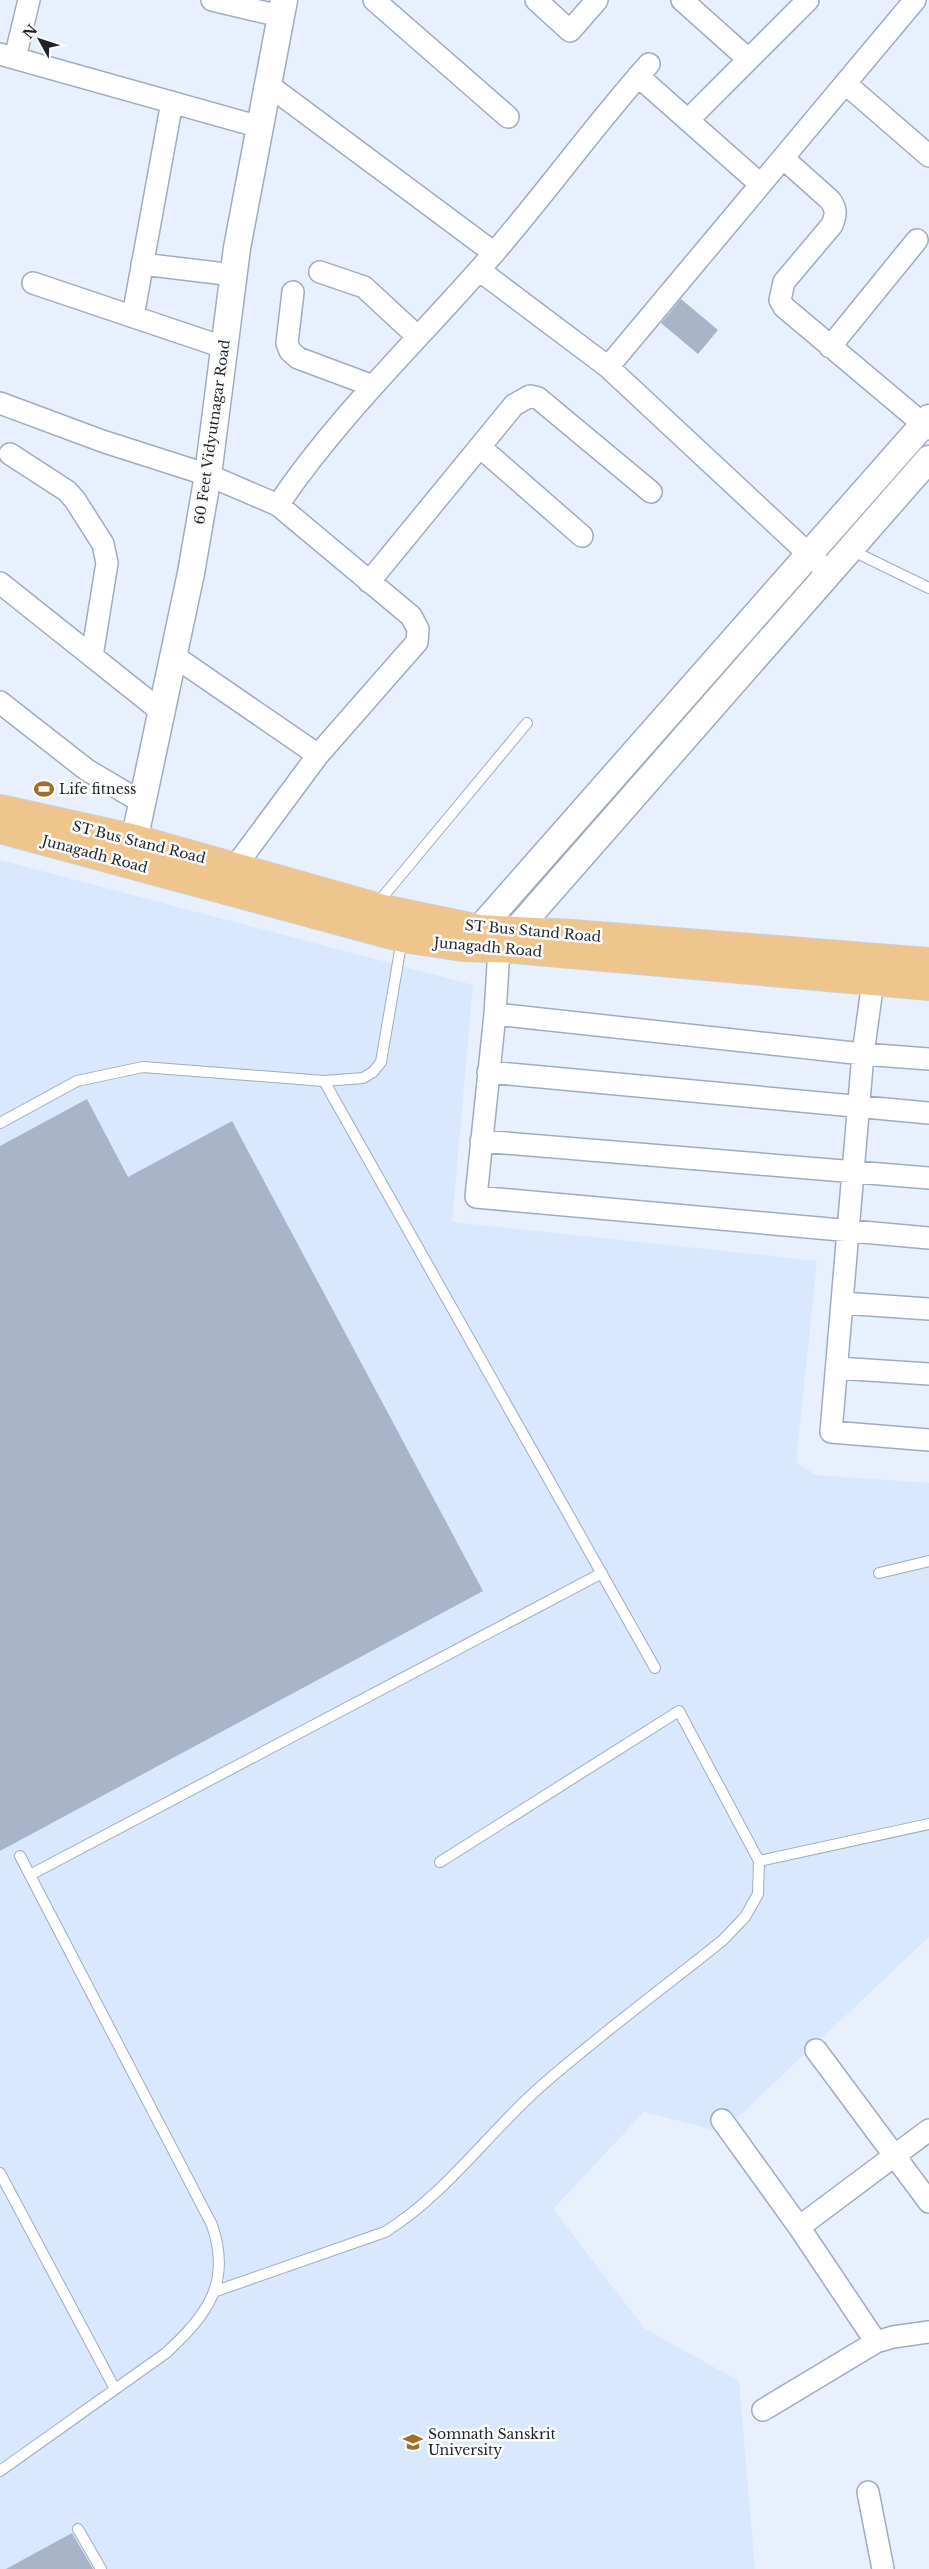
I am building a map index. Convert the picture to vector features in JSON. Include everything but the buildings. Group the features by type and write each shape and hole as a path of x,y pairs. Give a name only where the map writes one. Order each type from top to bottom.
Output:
{"main road":[{"name":"ST Bus Stand Road","path":"0,809 132,851 235,866 375,906 471,938 507,941 572,934 929,962"},
{"name":"Junagadh Road","path":"0,829 132,851 218,889 403,938 471,938"},
{"name":"Junagadh Road","path":"507,941 929,986"}],"street":[{"path":"29,0 8,56 260,128"},
{"path":"212,0 282,8"},
{"path":"374,0 508,117"},
{"path":"536,0 570,31 597,0"},
{"path":"682,0 748,59"},
{"path":"688,120 808,0"},
{"path":"608,367 915,0"},
{"name":"60 Feet Vidyutnagar Road","path":"132,851 191,573 208,475 223,346 234,275 282,8"},
{"path":"278,505 293,483 373,386 494,253 644,70 688,120 760,184"},
{"path":"268,84 494,253"},
{"path":"846,84 929,156"},
{"path":"133,316 172,102"},
{"path":"471,938 808,555 927,424 787,312 780,300 784,282 832,226 836,215 834,206 783,158"},
{"path":"830,347 917,240"},
{"path":"142,264 234,275"},
{"path":"479,270 608,367 829,573"},
{"path":"320,272 364,287 418,336"},
{"path":"33,283 223,346"},
{"path":"293,292 287,343 290,351 298,358 373,386"},
{"path":"369,582 514,405 530,396 538,398 651,492"},
{"path":"0,403 102,440 208,475 278,505 411,616 418,629 417,642 318,755 218,889"},
{"path":"480,447 582,536"},
{"path":"10,454 67,491 75,500 103,544 107,563 92,656"},
{"path":"929,459 507,941 495,1014 476,1197 847,1229 929,1238"},
{"path":"0,583 162,712"},
{"path":"174,656 318,755"},
{"path":"0,702 86,770 143,803"},
{"path":"873,981 863,1054 831,1432 929,1440"},
{"path":"495,1014 863,1054 929,1059"},
{"path":"488,1072 929,1113"},
{"path":"481,1141 929,1178"},
{"path":"842,1302 929,1309"},
{"path":"837,1368 929,1374"},
{"path":"816,2050 929,2202"},
{"path":"722,2120 799,2227 876,2342"},
{"path":"799,2227 929,2130"},
{"path":"763,2410 876,2342 893,2337 929,2332"},
{"path":"868,2492 883,2569"}],"lane":[{"path":"850,549 929,588"},
{"path":"375,906 527,723"},
{"path":"0,1123 77,1081 143,1067 324,1081 363,1078 372,1072 380,1062 403,938"},
{"path":"324,1081 656,1668"},
{"path":"878,1573 929,1561"},
{"path":"30,1876 602,1573"},
{"path":"216,2291 385,2232 408,2218 434,2196 540,2087 723,1940 746,1917 758,1894 759,1861 679,1711 440,1862"},
{"path":"759,1861 929,1824"},
{"path":"0,2471 166,2353 204,2313 216,2291 220,2269 219,2245 212,2225 20,1856"},
{"path":"0,2173 115,2389"},
{"path":"78,2529 101,2569"}],"shaded area":[{"path":"0,860 473,985 452,1222 817,1261 796,1462 816,1475 929,1483 929,1937 722,2132 644,2112 553,2209 645,2329 739,2381 755,2569 0,2569"}],"place":[{"name":"Life fitness","path":"44,789"},
{"name":"Somnath Sanskrit University","path":"413,2442"}]}
